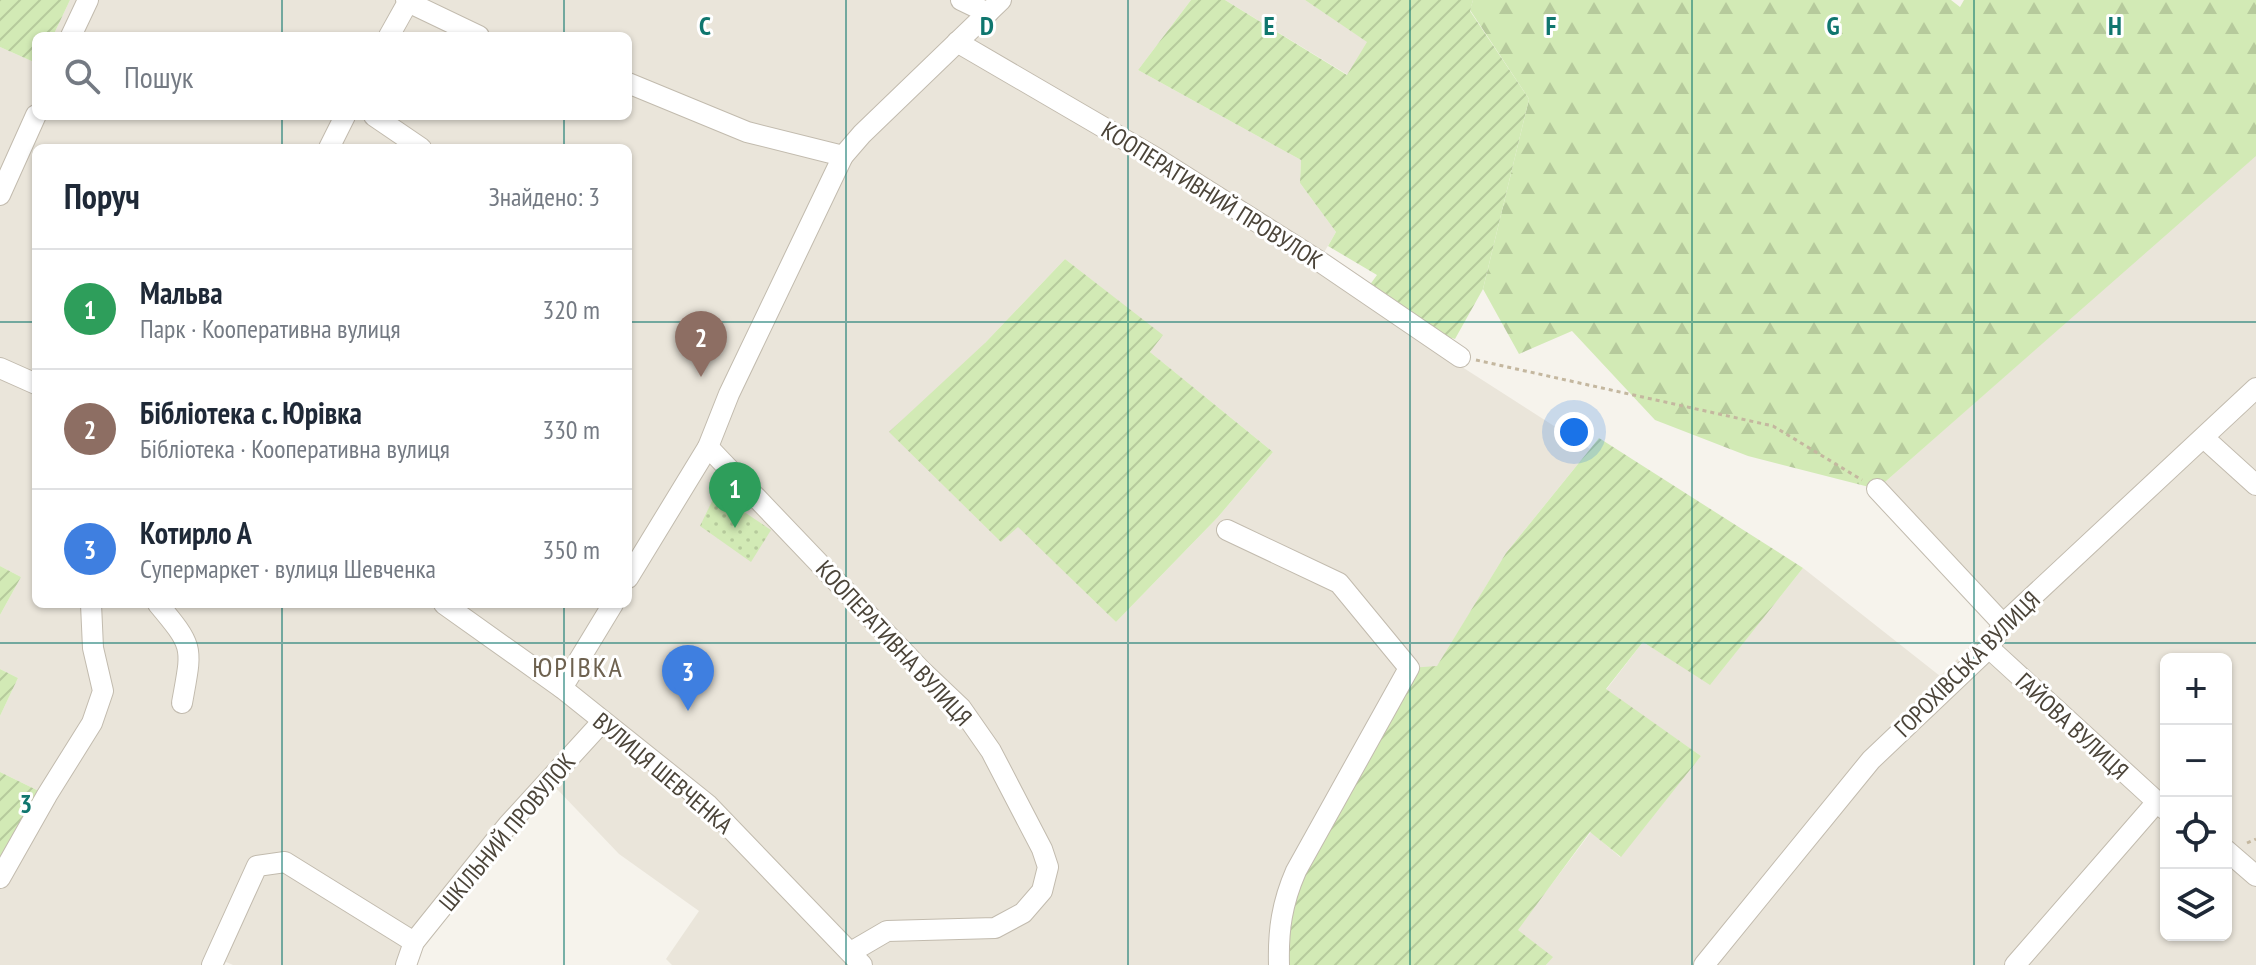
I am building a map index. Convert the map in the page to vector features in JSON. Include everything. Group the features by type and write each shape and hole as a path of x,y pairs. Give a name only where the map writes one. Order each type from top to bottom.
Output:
{"street":[{"path":"73,32 88,0"},
{"path":"961,0 994,6"},
{"path":"391,32 407,1 471,32"},
{"path":"632,571 708,447 729,394 843,156 994,6"},
{"name":"КООПЕРАТИВНИЙ ПРОВУЛОК","path":"957,42 1156,158 1319,261 1460,357"},
{"path":"632,85 747,132 843,156"},
{"path":"0,195 34,120"},
{"path":"331,144 343,120"},
{"path":"380,120 415,144"},
{"path":"0,368 32,382"},
{"name":"ГОРОХІВСЬКА ВУЛИЦЯ","path":"1704,965 1871,760 1989,648 2003,624 2256,388"},
{"path":"2204,438 2256,485"},
{"name":"КООПЕРАТИВНА ВУЛИЦЯ","path":"708,447 961,708 991,751 1042,849 1048,867 1042,891 1023,913 995,928 887,931 856,959"},
{"path":"1877,489 2003,624"},
{"path":"1227,530 1339,583 1409,668 1284,897 1278,929 1279,965"},
{"path":"0,878 92,723 103,691 93,648 91,608"},
{"path":"161,608 185,637 190,654 182,703"},
{"name":"ВУЛИЦЯ ШЕВЧЕНКА","path":"450,608 562,688 707,804 856,959"},
{"path":"562,688 611,608"},
{"name":"ГАЙОВА ВУЛИЦЯ","path":"1989,648 2160,806"},
{"name":"ШКІЛЬНИЙ ПРОВУЛОК","path":"406,965 414,942 508,825 602,722"},
{"name":"ГАЙОВА ВУЛИЦЯ","path":"2014,964 2160,808"},
{"path":"2232,855 2256,876"},
{"path":"212,965 257,866 285,862 414,942"}],"path":[{"path":"1460,357 1773,426 1877,489"}],"shaded area":[{"path":"70,0 1191,0 1138,70 1301,160 1300,183 1336,232 1319,261 1459,365 1590,449 1506,553 1437,667 1279,965 672,965 666,959 699,911 619,854 556,788 415,942 405,965 233,965 226,962 224,965 0,965 0,878 47,795 0,772 0,716 18,678 0,669 0,615 21,577 0,566 0,47 32,61 32,120 632,120 632,32 55,32","holes":["1065,259 1162,335 1150,352 1273,452 1218,517 1116,622 1018,526 985,343"]},
{"path":"1225,0 1305,0 1368,42 1348,75"},
{"path":"2256,154 2256,965 1546,965 1552,957 1517,930 1591,832 1620,857 1701,756 1606,690 1643,642 1710,684 1803,568 1940,676 1980,637 1988,647 2003,623 1877,489"}],"green space":[{"path":"0,0 70,0 55,32 32,32 32,61 0,47"},
{"path":"1191,0 1225,0 1347,75 1367,42 1305,0 1473,0 1470,11 1529,99 1483,289 1455,339 1435,333 1369,286 1377,275 1328,246 1336,232 1300,183 1301,160 1138,70"},
{"path":"1473,0 1951,0 1960,7 1964,0 2256,0 2256,156 1877,489 1748,456 1655,420 1572,331 1519,354 1483,289 1529,99 1470,10"},
{"path":"1065,259 1163,335 1150,352 1273,452 1218,517 1116,622 1018,527 1001,542 889,432 985,343"},
{"path":"1599,438 1803,568 1710,685 1643,642 1606,689 1701,756 1621,857 1590,832 1518,930 1553,957 1546,965 1279,965 1284,897 1409,668 1437,666 1506,553"},
{"path":"716,493 771,530 751,562 700,526"},
{"path":"0,566 21,577 0,615"},
{"path":"0,669 18,678 0,716"},
{"path":"0,772 47,795 0,878"}],"place":[{"name":"Бібліотека с. Юрівка","path":"701,377"},
{"name":"Мальва","path":"735,528"},
{"name":"Котирло А","path":"688,711"}],"district":[{"name":"ЮРІВКА","path":"578,666"}]}
